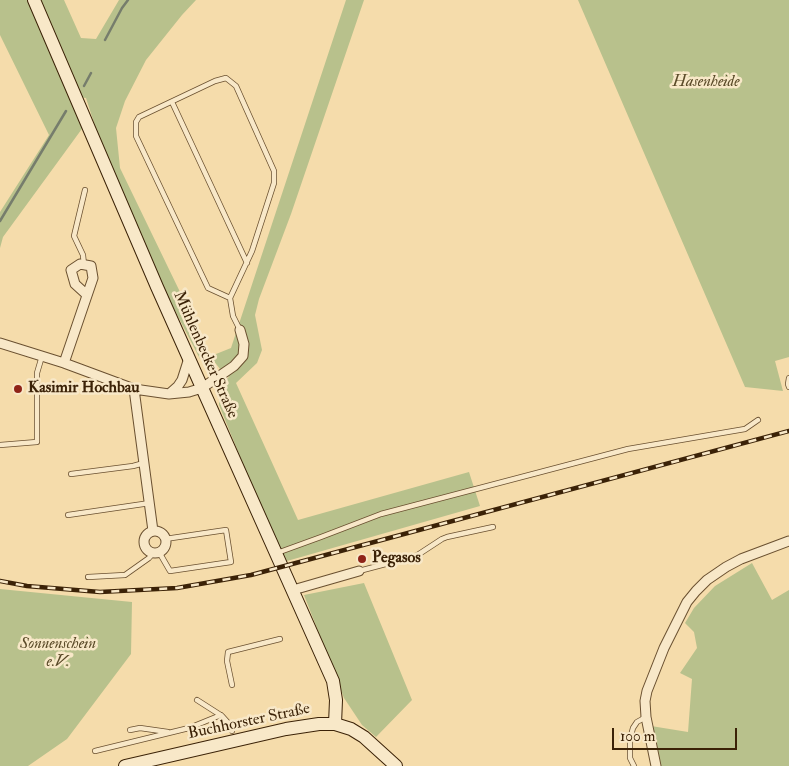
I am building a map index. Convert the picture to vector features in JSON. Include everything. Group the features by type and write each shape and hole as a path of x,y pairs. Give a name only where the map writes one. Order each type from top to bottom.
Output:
{"main road":[{"name":"Mühlenbecker Straße","path":"34,0 149,269 334,681 336,700 335,724"},
{"name":"Buchhorster Straße","path":"126,766 286,729 319,724 335,724 351,729 364,737 396,766"}],"street":[{"path":"64,363 93,278 91,266 80,264 71,270 75,284 87,295"},
{"path":"0,343 64,363 134,389 169,394 189,392 202,388 234,366 243,356 244,344 240,330"},
{"path":"169,394 182,380 189,358"},
{"path":"134,389 153,531"},
{"path":"159,531 166,539 163,549 156,552 148,551 145,547 145,536 148,532 159,531"},
{"path":"656,766 646,717 645,702 647,691 664,648 687,602 707,580 726,567 789,541"},
{"path":"293,590 359,571"}],"lane":[{"path":"230,298 208,288 136,136 136,122 140,116 215,81 226,78 236,86 274,172 272,192 252,251 230,298 233,316 240,330"},
{"path":"172,102 246,263"},
{"path":"84,265 83,255 74,236 85,190"},
{"path":"0,445 37,442 37,373 42,356"},
{"path":"789,378 789,387"},
{"path":"277,553 381,514 628,450 745,429 758,420"},
{"path":"71,474 144,463"},
{"path":"68,515 150,503"},
{"path":"359,571 416,556 447,537 493,527"},
{"path":"88,576 125,575 156,552 170,571 231,562 226,530 166,539"},
{"path":"232,685 227,661 228,652 280,639"},
{"path":"197,700 220,715 231,726 232,731"},
{"path":"95,751 189,728 220,715"},
{"path":"634,766 630,758 630,739 638,722 646,717"},
{"path":"130,730 140,728 172,732"}],"green space":[{"path":"0,0 64,0 81,38 96,39 119,0 196,0 146,60 125,101 116,128 120,168 211,356 231,348 346,0 364,0 291,214 259,299 255,315 262,350 257,363 236,383 298,520 469,472 480,506 287,561 275,539 219,405 219,385 229,377 210,356 200,359 157,276 104,154 86,98 71,96 84,126 3,237 0,248 0,212 49,135 0,35"},
{"name":"Hasenheide","path":"578,0 789,0 789,357 775,361 783,391 745,387"},
{"path":"752,563 772,600 789,590 789,766 661,766 651,726 688,732 692,679 680,673 697,648 694,632 685,623 694,608 715,586"},
{"path":"364,583 412,700 376,737 362,725 344,698 304,595"},
{"name":"Sonnenschein e.V.","path":"0,589 132,602 131,654 67,739 28,766 0,766"}],"waterway":[{"path":"105,40 128,0"},
{"path":"84,86 91,73"},
{"path":"0,221 66,111"}],"railway":[{"path":"0,581 27,586 100,592 177,588 251,575 789,431"}],"place":[{"name":"Kasimir Hochbau","path":"18,389"},
{"name":"Pegasos","path":"362,559"}]}
